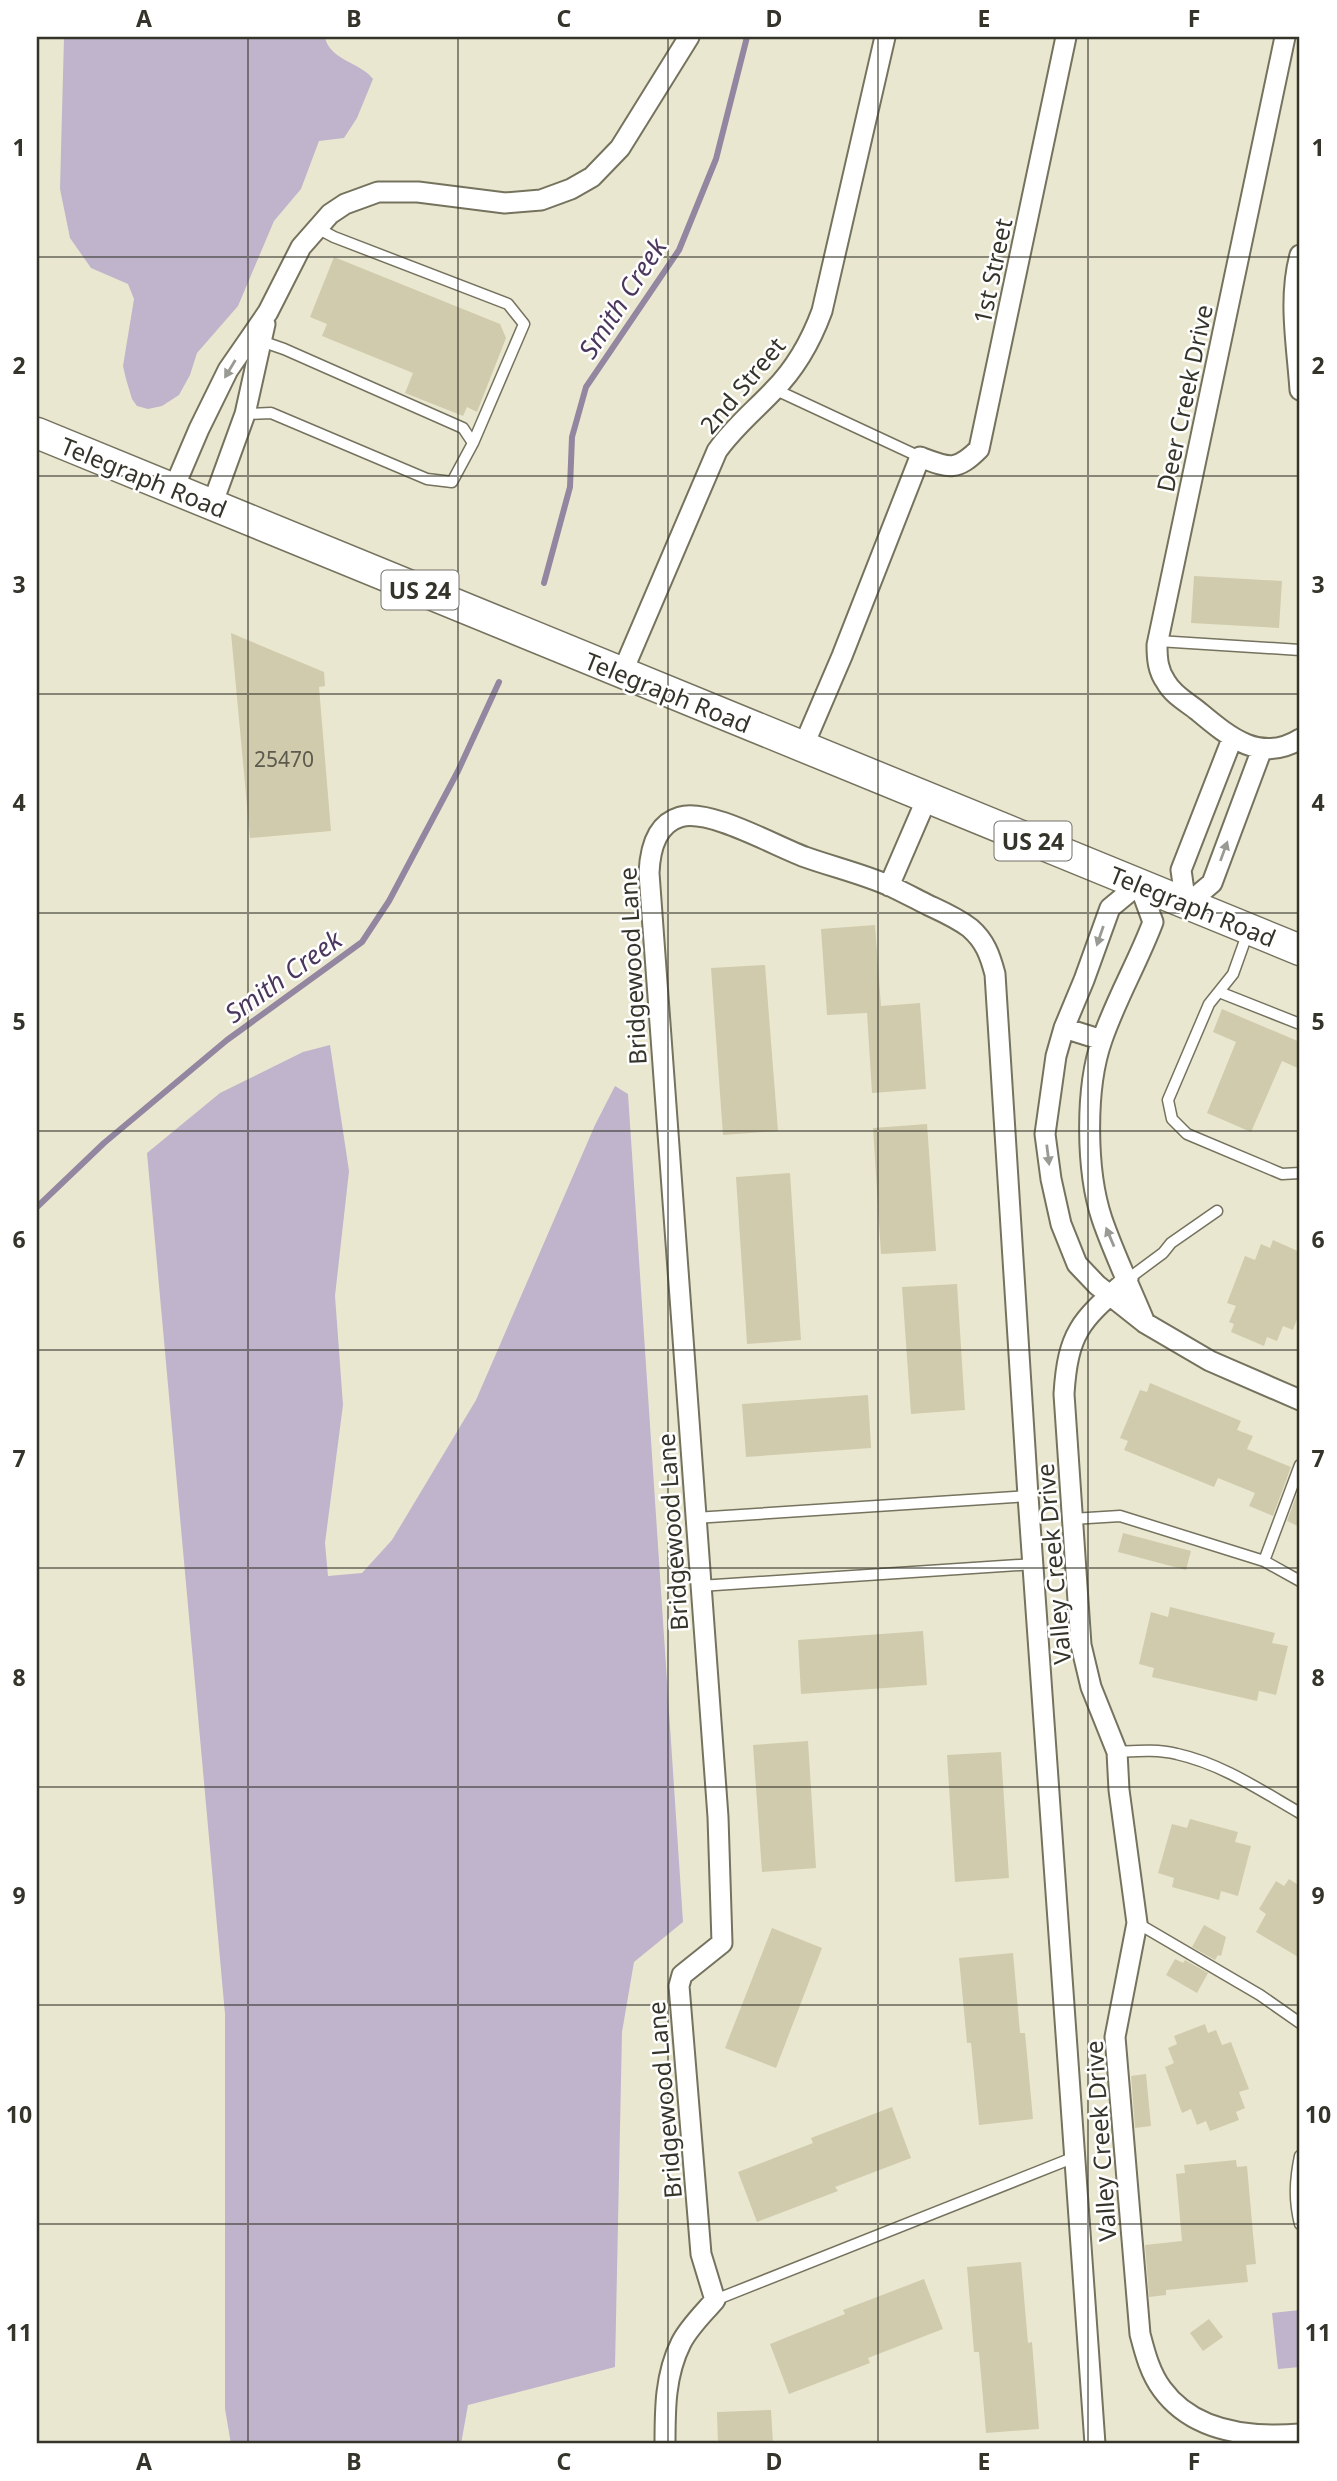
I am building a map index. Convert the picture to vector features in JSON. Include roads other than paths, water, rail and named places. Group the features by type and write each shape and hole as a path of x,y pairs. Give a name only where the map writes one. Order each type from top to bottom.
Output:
{"main road":[{"name":"Telegraph Road","path":"37,433 1300,950"}],"street":[{"path":"173,490 228,370 268,313 301,247 317,228 345,204 378,192 418,192 505,203 541,200 571,189 592,177 620,148 689,37"},
{"name":"2nd Street","path":"622,673 717,451 774,389 806,349 822,312 885,37"},
{"name":"1st Street","path":"920,457 947,467 964,465 979,449 1066,37"},
{"name":"Deer Creek Drive","path":"1262,749 1233,739 1174,693 1166,682 1157,658 1158,640 1285,37"},
{"path":"1300,255 1295,273 1293,299 1300,390"},
{"path":"212,505 245,414 268,313"},
{"path":"803,747 842,656 920,457"},
{"path":"1186,905 1181,870 1233,739"},
{"path":"1186,905 1212,883 1262,749 1287,746 1300,739"},
{"path":"889,886 927,798"},
{"name":"Bridgewood Lane","path":"715,2300 701,2254 679,1986 682,1975 722,1943 718,1817 649,856 658,833 667,823 681,816 696,815 720,821 803,856 889,886 958,920 986,945 995,974 1028,1496 1095,2444"},
{"path":"1145,1323 1102,1219 1091,1150 1090,1103 1102,1040 1153,922 1139,884 1110,908 1084,981 1063,1028 1049,1092 1045,1134 1061,1224 1077,1264 1109,1296 1145,1323 1210,1362 1300,1400"},
{"path":"1063,1028 1102,1040"},
{"name":"Valley Creek Drive","path":"1128,1279 1090,1312 1075,1336 1066,1369 1066,1439 1081,1645 1091,1687 1117,1752 1119,1790 1137,1923 1115,2037 1140,2334 1147,2359 1162,2389 1191,2415 1207,2424 1243,2434 1300,2434"},
{"path":"665,2444 665,2400 671,2371 682,2341 715,2300"}],"lane":[{"path":"245,414 271,413 427,479 452,482 473,443 524,324 508,304 317,228"},
{"path":"261,341 463,428 473,443"},
{"name":"1st Street","path":"774,389 920,457"},
{"path":"1158,640 1300,650"},
{"path":"1249,930 1233,974 1209,1004 1168,1100 1172,1119 1186,1134 1283,1174 1300,1173"},
{"path":"1219,992 1300,1024"},
{"path":"1128,1279 1164,1253 1171,1243 1217,1211"},
{"path":"1264,1561 1300,1465"},
{"path":"695,1518 1028,1496"},
{"path":"1073,1519 1120,1516 1264,1561 1300,1581"},
{"path":"700,1586 1034,1564"},
{"path":"1117,1752 1158,1751 1177,1754 1233,1773 1300,1813"},
{"path":"1137,1923 1260,1995 1300,2023"},
{"path":"1300,2156 1295,2202 1300,2224"},
{"path":"715,2300 1076,2157"}],"waterway":[{"name":"Smith Creek","path":"544,583 570,487 572,437 586,387 679,250 716,159 747,37"},
{"name":"Smith Creek","path":"37,1207 104,1143 227,1040 362,942 389,901 458,771 499,682"}]}
